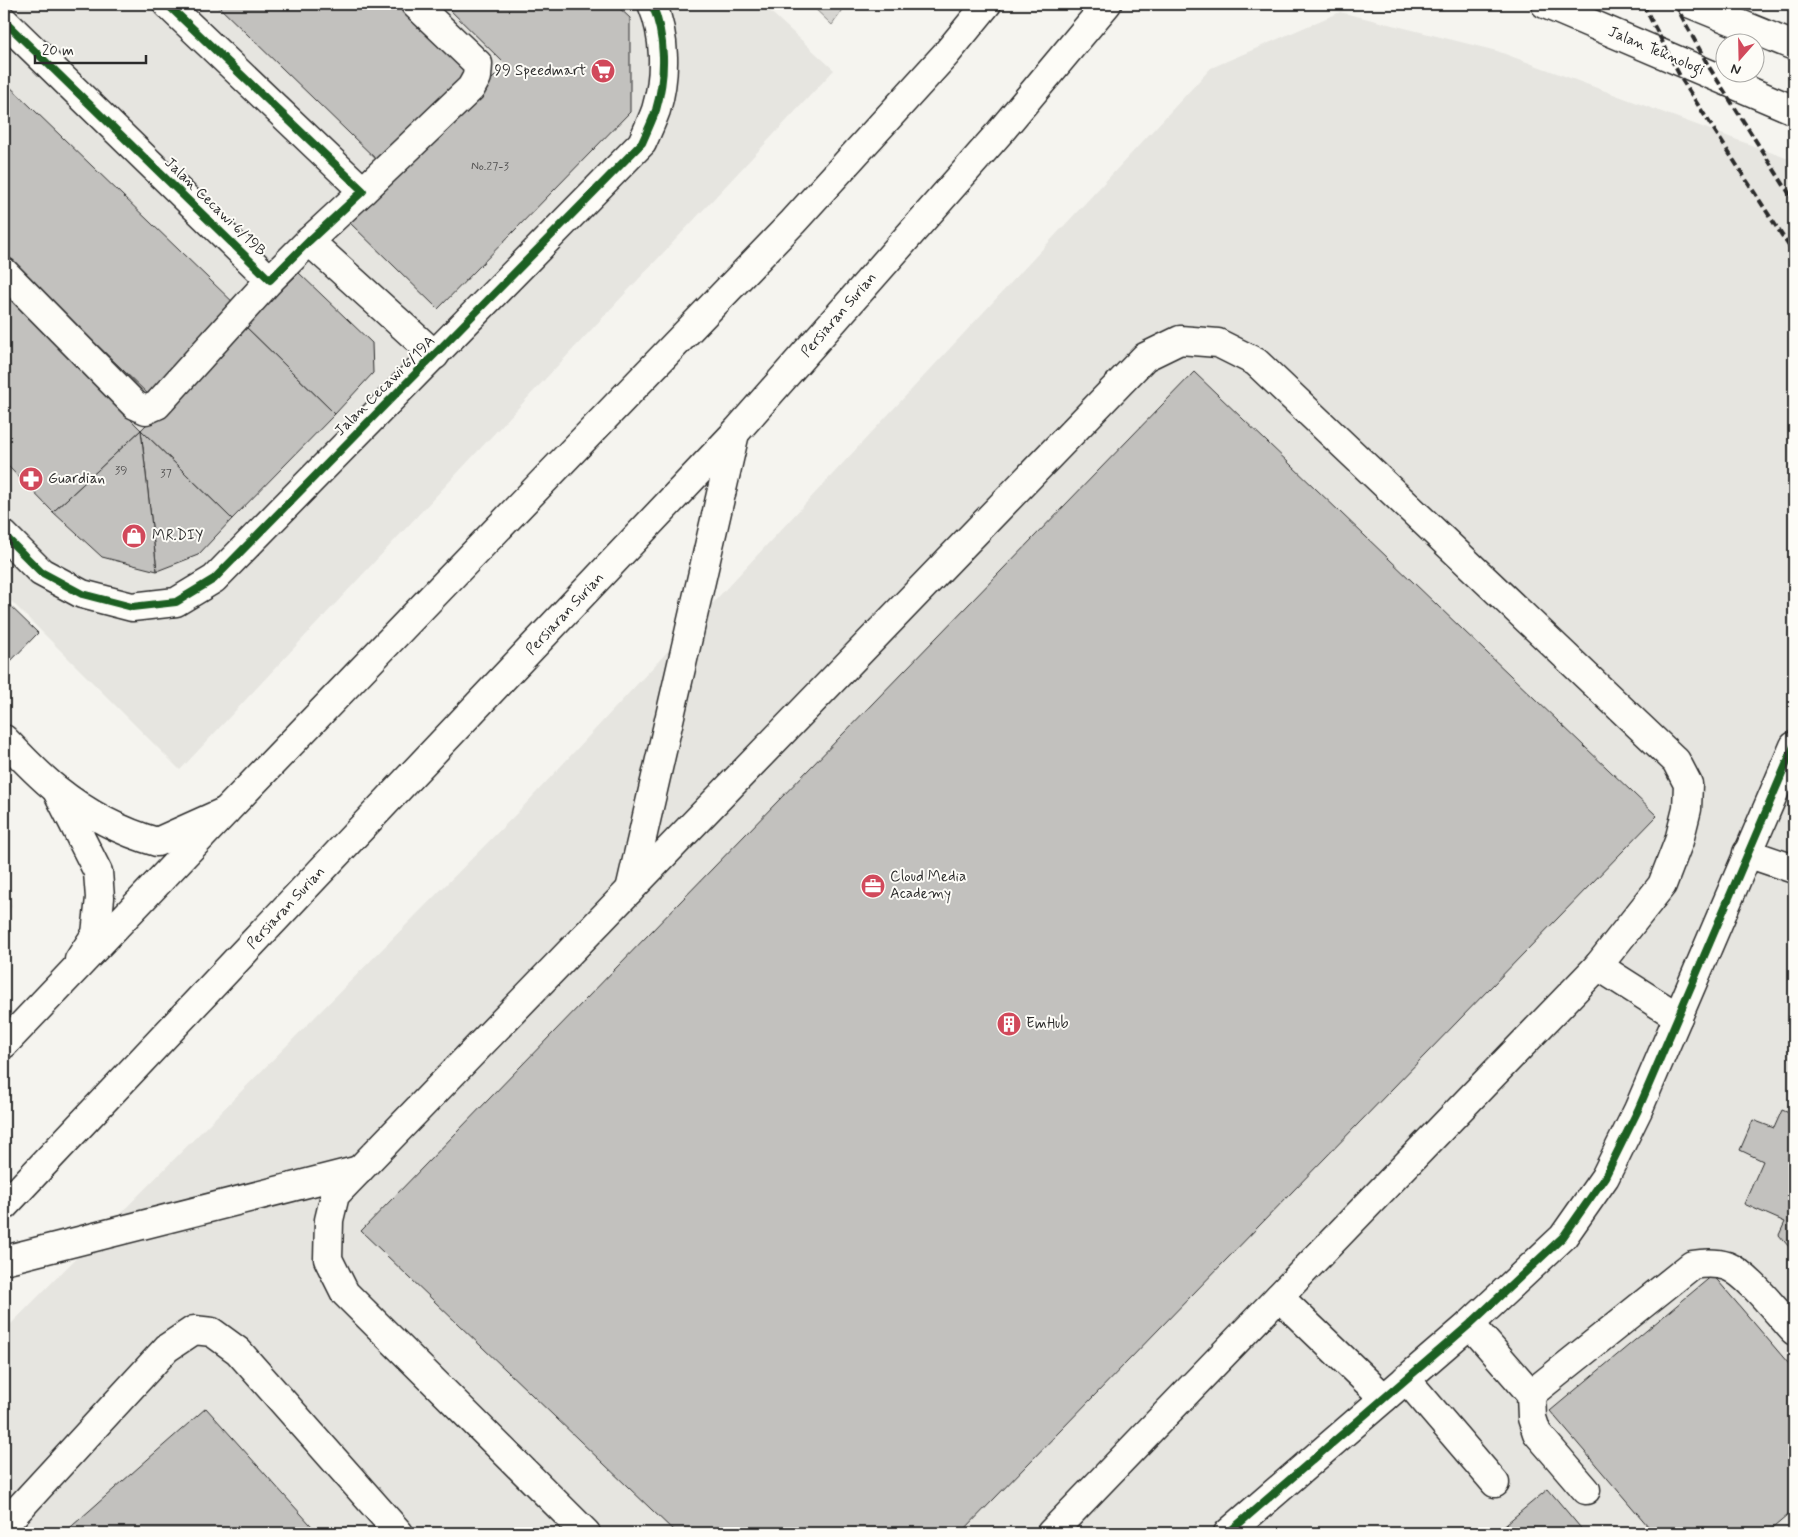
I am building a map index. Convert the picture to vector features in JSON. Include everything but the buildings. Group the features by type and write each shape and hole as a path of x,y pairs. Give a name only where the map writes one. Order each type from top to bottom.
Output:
{"street":[{"path":"166,4 363,190"},
{"path":"4,272 136,405 146,410 157,405 270,280 308,241 472,88 477,77 478,64 415,4"},
{"name":"Jalan Cecawi 6/19A","path":"4,535 41,572 82,594 132,607 176,602 214,579 642,143 656,110 664,67 659,20 652,4"},
{"path":"4,1044 793,222 948,54 987,4"},
{"name":"Persiaran Surian","path":"4,1206 735,434 994,139 1107,4"},
{"name":"Jalan Teknologi","path":"1545,4 1794,110"},
{"path":"1691,4 1794,46"},
{"name":"Jalan Cecawi 6/19B","path":"4,21 270,280"},
{"path":"308,241 435,355"},
{"path":"586,1533 345,1293 328,1259 330,1220 335,1195 1145,357 1180,340 1218,343 1256,362 1676,761 1688,784 1687,809 1680,841 1662,885 1598,966 1050,1533"},
{"path":"630,890 735,434"},
{"path":"4,739 56,790 95,816 134,836 158,842 226,811"},
{"path":"1233,1532 1470,1324 1564,1237 1605,1177 1638,1110 1794,746"},
{"path":"56,790 98,872 100,898 96,934 68,978"},
{"path":"1747,853 1794,869"},
{"path":"1598,966 1678,1018"},
{"path":"4,1260 360,1170"},
{"path":"1531,1394 1692,1265 1710,1262 1727,1266 1744,1277 1794,1331"},
{"path":"1279,1297 1384,1398"},
{"path":"1470,1324 1531,1394 1532,1418 1538,1433 1586,1490"},
{"path":"4,1525 167,1348 194,1330 212,1332 238,1351 399,1533"},
{"path":"1406,1379 1494,1483"}],"shaded area":[{"path":"4,4 762,4 834,70 180,770 4,594"},
{"path":"810,4 847,4 832,25"},
{"path":"1340,12 1497,51 1794,161 1794,1533 4,1533 4,1331 520,810 1211,68"},
{"path":"4,870 12,906 4,924"}],"railway":[{"path":"1643,4 1682,80 1794,254"},
{"path":"1675,4 1709,67 1794,201"}],"cycle path":[{"path":"4,21 270,280 363,191 167,4"},
{"path":"4,535 41,572 82,594 132,607 176,602 214,579 642,143 656,110 662,84 662,43 657,17 652,4"},
{"path":"1228,1533 1470,1324 1563,1237 1605,1177 1638,1110 1794,746"}],"place":[{"name":"99 Speedmart","path":"603,71"},
{"name":"Guardian","path":"31,479"},
{"name":"MR.DIY","path":"134,536"},
{"name":"Cloud Media Academy","path":"873,886"},
{"name":"EmHub","path":"1009,1024"}]}
